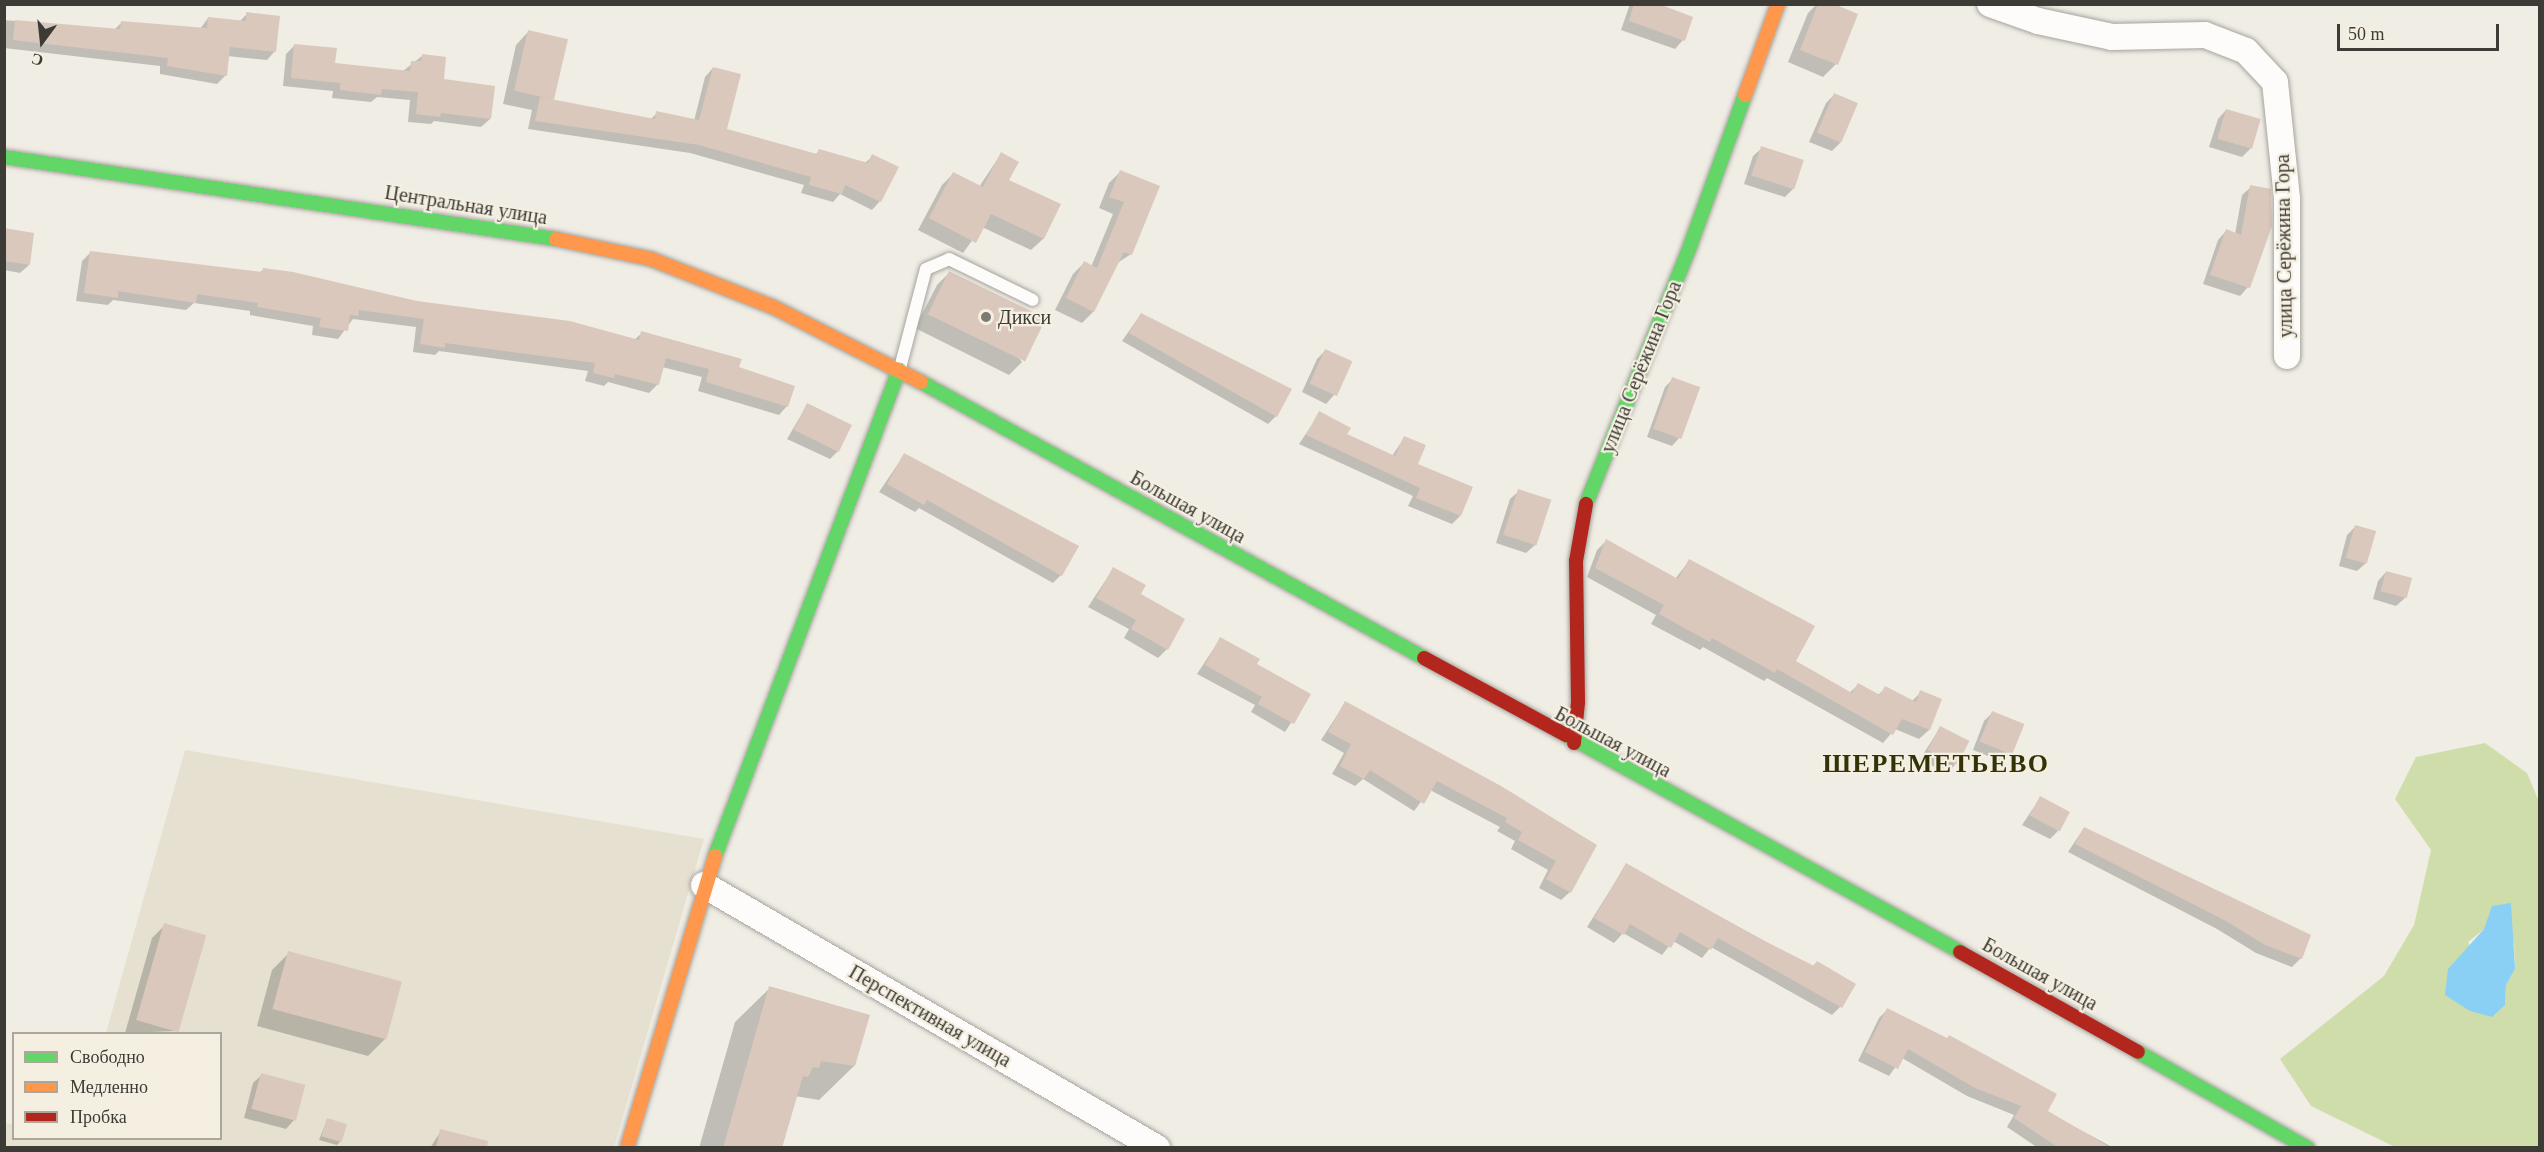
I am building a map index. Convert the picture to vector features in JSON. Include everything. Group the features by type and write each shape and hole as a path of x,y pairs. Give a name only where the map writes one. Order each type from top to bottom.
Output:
{"street":[{"name":"улица Серёжина Гора","path":"1574,743 1578,702 1576,561 1584,510 1690,246 1778,4"},
{"name":"улица Серёжина Гора","path":"1990,4 2038,21 2112,37 2205,35 2246,51 2276,82 2287,199 2287,356"},
{"name":"Центральная улица","path":"4,157 525,232 651,259 773,307 899,370"},
{"name":"Большая улица","path":"899,370 1574,743 1885,910 2308,1148"},
{"path":"627,1148 704,885 899,370"},
{"name":"Перспективная улица","path":"704,885 1157,1148"}],"lane":[{"path":"899,370 926,269 949,259 1033,300"}],"shaded area":[{"path":"185,750 704,839 614,1147 5,1148 4,1123 12,1124 12,1140 222,1140 222,1032 106,1032"}],"green space":[{"path":"2485,743 2527,773 2540,804 2539,1147 2395,1147 2311,1106 2280,1059 2384,976 2414,925 2431,850 2395,799 2416,757","holes":["2484,929 2514,943 2515,969 2506,985 2505,1005 2468,942"]}],"water":[{"path":"2511,903 2515,969 2506,985 2505,1005 2492,1017 2470,1011 2445,995 2448,969 2484,929 2492,906"}],"building":[{"path":"1634,4 1659,4 1693,17 1685,41 1629,21"},
{"path":"1818,4 1834,4 1858,14 1838,65 1800,50"},
{"path":"246,12 280,16 276,52 230,47 227,76 167,66 168,58 13,40 15,20 120,29 121,21 207,28 208,17 246,21"},
{"path":"528,30 568,39 554,100 514,90"},
{"path":"294,44 337,48 335,63 410,71 411,61 421,61 422,54 446,57 444,79 495,86 491,119 441,113 440,117 416,114 418,92 382,89 381,95 340,90 340,83 291,78"},
{"path":"713,67 741,74 727,129 817,154 819,149 868,163 872,154 899,167 881,202 845,185 842,194 809,185 811,177 699,145 535,121 540,97 655,119 656,111 699,120"},
{"path":"1834,93 1858,103 1841,143 1817,133"},
{"path":"2226,109 2261,119 2252,149 2217,139"},
{"path":"1761,146 1804,160 1794,189 1751,175"},
{"path":"1001,152 1019,162 1009,180 1061,204 1044,239 991,214 976,243 929,218 953,172 983,187"},
{"path":"1120,170 1160,186 1132,255 1124,252 1094,312 1066,298 1084,261 1097,268 1124,202 1109,197"},
{"path":"2250,185 2271,189 2272,226 2250,288 2210,275 2226,229 2241,235"},
{"path":"4,228 34,233 30,265 4,261"},
{"path":"90,251 262,272 263,268 293,272 417,301 570,321 639,340 641,331 742,359 739,367 795,386 788,407 706,382 709,369 666,358 659,385 615,374 614,378 593,373 595,363 445,343 445,348 420,344 424,319 359,310 358,316 350,315 348,331 319,327 321,318 257,307 258,303 197,294 196,303 118,291 118,298 84,293"},
{"name":"Дикси","path":"949,271 1046,318 1025,361 928,314"},
{"path":"1141,313 1292,389 1277,417 1129,333"},
{"path":"1325,349 1352,361 1337,396 1310,384"},
{"path":"1672,377 1700,387 1681,439 1653,429"},
{"path":"807,403 852,425 839,452 794,430"},
{"path":"1319,411 1351,428 1347,434 1395,456 1404,436 1426,445 1418,464 1473,487 1461,516 1416,498 1420,488 1306,435"},
{"path":"904,453 1079,546 1062,576 927,500 924,505 887,484"},
{"path":"1518,489 1551,500 1536,545 1503,535"},
{"path":"2355,525 2376,531 2367,564 2346,558"},
{"path":"1606,539 1678,579 1689,559 1815,626 1796,661 1852,693 1858,683 1880,695 1885,686 1916,702 1920,690 1942,699 1930,730 1902,719 1893,735 1777,669 1775,673 1712,638 1710,642 1659,614 1664,605 1595,568"},
{"path":"1113,567 1146,585 1141,594 1185,619 1168,650 1131,629 1136,620 1096,598"},
{"path":"2386,571 2412,578 2407,598 2381,591"},
{"path":"1220,637 1260,659 1257,664 1311,694 1294,724 1258,704 1262,697 1205,665"},
{"path":"1345,701 1501,786 1597,845 1571,893 1546,879 1556,861 1518,840 1522,832 1505,822 1507,818 1437,781 1424,804 1370,770 1364,779 1340,766 1351,744 1328,732"},
{"path":"1992,711 2024,724 2012,755 1980,742"},
{"path":"1940,726 1969,741 1957,765 1928,750"},
{"path":"2040,796 2070,812 2060,831 2030,815"},
{"path":"2084,827 2311,935 2302,959 2265,945 2226,921 2075,844"},
{"path":"1626,863 1747,932 1814,966 1817,961 1856,984 1842,1008 1718,938 1711,950 1680,932 1671,948 1630,924 1624,935 1594,918"},
{"path":"164,923 206,935 178,1032 136,1020"},
{"path":"288,951 402,982 386,1039 272,1009"},
{"path":"769,986 870,1015 855,1066 821,1061 819,1068 813,1067 808,1077 803,1076 782,1148 723,1148"},
{"path":"1887,1008 1947,1038 1949,1035 2057,1094 2048,1111 2111,1148 2059,1148 2014,1118 2021,1106 1975,1088 1908,1049 1898,1069 1865,1052"},
{"path":"261,1073 305,1085 296,1121 251,1109"},
{"path":"327,1118 347,1124 342,1142 321,1136"},
{"path":"440,1129 488,1141 487,1148 436,1148"}],"traffic: fast":[{"path":"1586,504 1690,246 1745,95"},
{"path":"4,157 556,239"},
{"path":"715,856 899,370"},
{"path":"921,382 1424,658"},
{"path":"1566,735 1960,952"},
{"path":"2138,1052 2308,1148"}],"traffic: slow":[{"path":"1745,95 1778,4"},
{"path":"556,239 651,259 773,307 921,382"},
{"path":"627,1148 715,856"}],"traffic: jam":[{"path":"1574,743 1578,702 1576,561 1586,504"},
{"path":"1424,658 1566,735"},
{"path":"1960,952 2138,1052"}],"place":[{"name":"Дикси","path":"986,317"}],"district":[{"name":"ШЕРЕМЕТЬЕВО","path":"1936,764"}]}
